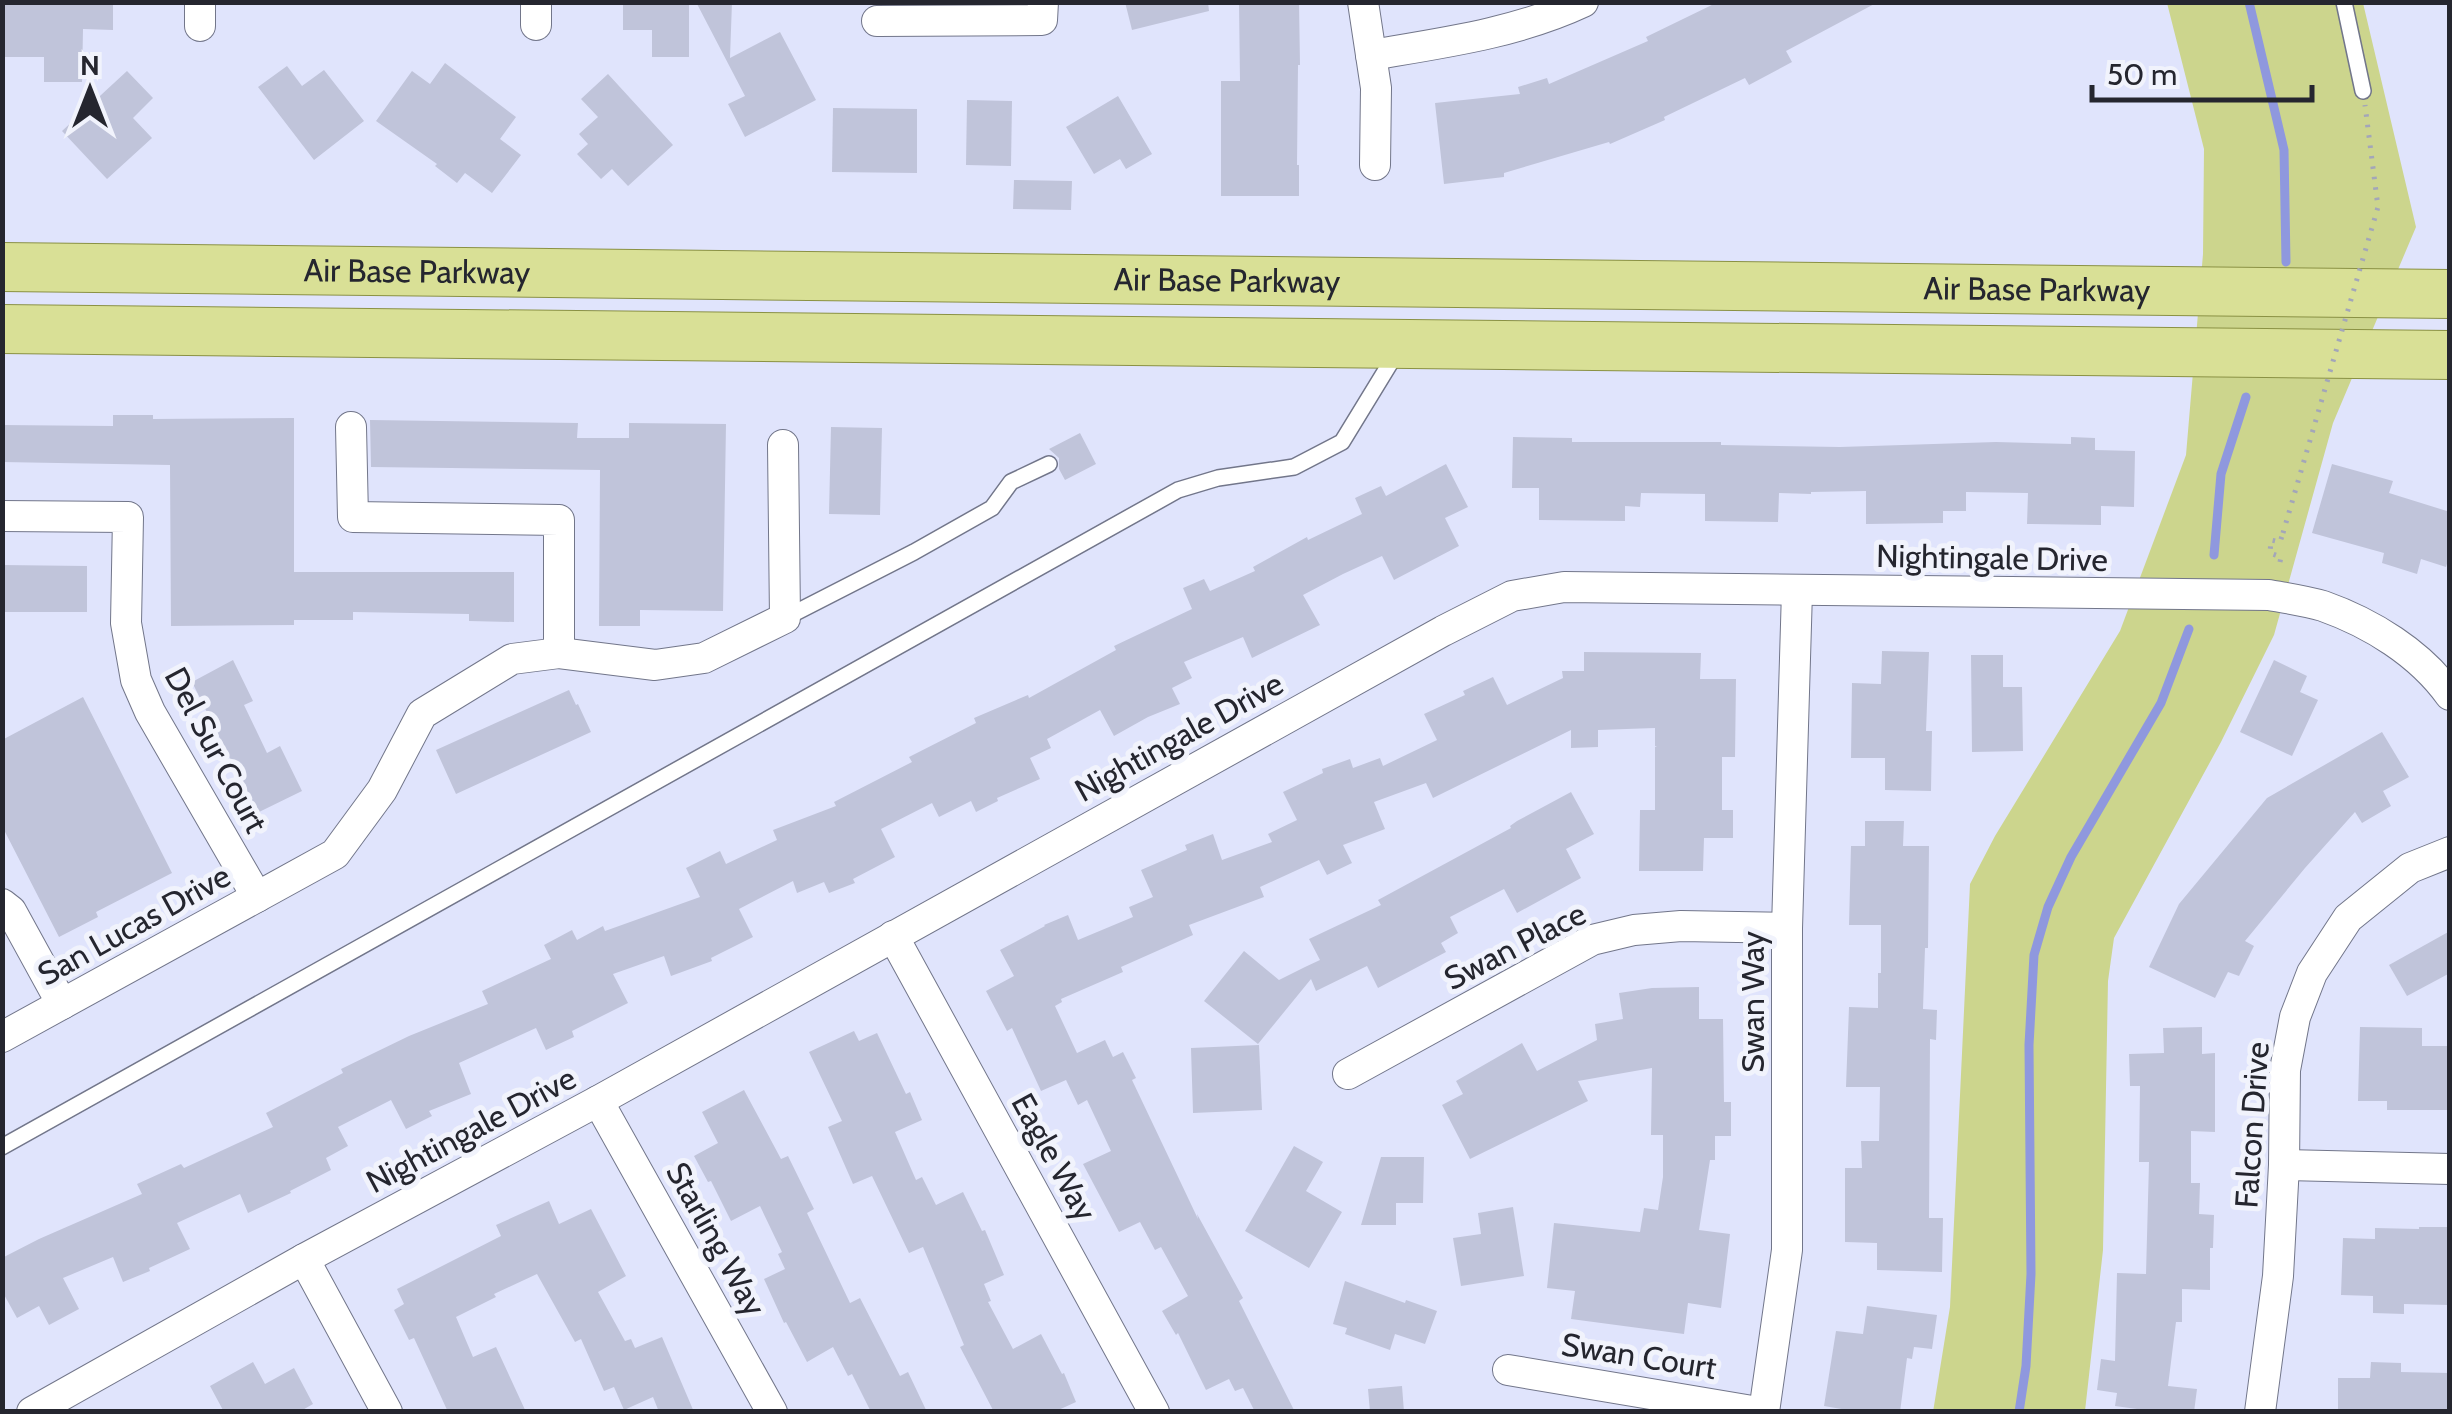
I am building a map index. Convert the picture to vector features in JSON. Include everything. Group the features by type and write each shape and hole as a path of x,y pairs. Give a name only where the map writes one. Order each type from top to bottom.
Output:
{"main road":[{"name":"Air Base Parkway","path":"2,267 2450,294"},
{"name":"Air Base Parkway","path":"2,329 2450,355"}],"street":[{"path":"877,21 1042,20 1042,2"},
{"path":"1363,2 1376,88 1375,166"},
{"path":"1371,55 1498,32 1583,2"},
{"path":"352,427 353,517 559,520 559,653"},
{"path":"783,445 785,618"},
{"name":"Del Sur Court","path":"2,516 128,517 126,623 136,680 150,712 257,897"},
{"name":"Nightingale Drive","path":"32,1412 1512,596 1564,587 2269,595 2321,606 2383,633 2446,680"},
{"name":"Swan Way","path":"1761,1412 1788,1250 1788,928 1798,591"},
{"name":"San Lucas Drive","path":"2,1037 335,854 382,790 422,714 512,659 559,653 655,665 704,658 785,618"},
{"name":"Falcon Drive","path":"2260,1412 2278,1276 2285,1070 2295,1018 2312,973 2348,918 2410,868 2450,852"},
{"path":"2,904 11,911 62,1004"},
{"name":"Swan Place","path":"1348,1074 1592,940 1634,930 1681,926 1788,928"},
{"name":"Eagle Way","path":"893,936 1154,1412"},
{"name":"Starling Way","path":"598,1101 772,1412"},
{"path":"2284,1165 2450,1169"},
{"path":"304,1259 387,1412"},
{"name":"Swan Court","path":"1508,1370 1761,1412"}],"lane":[{"path":"2344,2 2364,98"},
{"path":"2,1147 1178,490 1218,478 1294,468 1342,442 1402,344"},
{"path":"785,618 992,508 1011,482 1050,464"}],"path":[{"path":"2280,562 2281,557 2270,553 2271,540 2280,542 2378,207 2364,98"}],"green space":[{"path":"2167,3 2363,3 2416,227 2333,423 2274,635 2221,742 2114,938 2108,981 2103,1250 2085,1411 1933,1412 1950,1307 1970,884 2120,631 2186,455 2203,254 2204,149"}],"building":[{"path":"2,2 113,2 113,30 83,29 82,82 44,82 44,57 2,57"},
{"path":"623,2 689,2 689,57 652,57 652,30 623,30"},
{"path":"696,2 732,2 730,58 780,32 816,100 745,137 728,104 745,96"},
{"path":"1125,2 1208,2 1209,11 1132,30"},
{"path":"1239,2 1299,2 1299,196 1221,196 1221,81 1240,81"},
{"path":"1718,2 1878,2 1786,51 1792,62 1749,85 1745,78 1610,144 1504,173 1504,177 1444,184 1435,103 1520,94 1518,87 1547,78 1549,84 1648,41 1646,37"},
{"path":"445,63 516,117 500,139 521,155 492,193 465,173 457,183 376,121 412,71 430,84"},
{"path":"287,66 302,86 324,70 364,121 314,160 258,87"},
{"path":"127,71 153,98 133,118 152,138 107,179 62,131"},
{"path":"608,74 673,145 628,186 612,169 601,179 577,154 588,144 579,134 598,117 581,99"},
{"path":"1118,96 1152,154 1126,169 1120,159 1094,174 1066,127"},
{"path":"967,100 1012,101 1011,166 966,165"},
{"path":"833,108 917,109 917,173 832,172"},
{"path":"1014,180 1072,181 1071,210 1013,209"},
{"path":"113,415 153,415 153,419 294,418 294,572 514,572 514,622 469,621 469,614 353,612 353,620 294,620 294,625 171,626 170,465 2,462 2,425 113,426"},
{"path":"370,420 578,423 577,438 629,438 629,423 726,424 723,611 640,610 640,626 599,626 600,470 371,467"},
{"path":"831,427 882,428 880,515 829,514"},
{"path":"1080,433 1096,464 1065,480 1059,458 1049,449"},
{"path":"1513,437 1572,438 1572,442 1840,447 2071,444 2071,437 2095,438 2095,450 2135,451 2134,507 2101,506 2101,525 2027,524 2028,493 1966,492 1966,511 1943,511 1943,523 1866,524 1866,491 1779,493 1778,522 1705,521 1705,494 1641,493 1640,507 1625,506 1625,521 1539,520 1539,488 1512,488"},
{"path":"1446,464 1468,507 1445,518 1459,546 1394,580 1382,556 1303,595 1320,625 1252,658 1243,637 1184,662 1192,678 1172,688 1180,704 1114,736 1100,710 1047,739 1051,748 1030,758 1040,779 976,812 971,801 939,817 932,803 881,829 895,857 853,879 855,883 829,893 824,882 797,893 793,881 739,909 753,937 711,958 712,961 671,976 664,956 613,974 628,1003 572,1031 574,1037 546,1050 536,1028 459,1063 471,1094 429,1111 432,1116 406,1129 391,1100 338,1127 348,1146 326,1158 331,1170 248,1213 240,1194 177,1223 190,1249 123,1282 113,1257 63,1278 79,1309 49,1325 39,1306 17,1318 2,1291 2,1258 142,1194 137,1184 181,1164 184,1168 273,1127 266,1113 343,1073 341,1069 488,1004 482,991 551,959 544,945 572,930 577,940 603,926 605,931 700,897 686,868 720,851 726,864 777,840 773,830 836,806 834,802 912,762 909,757 976,723 974,718 1028,695 1029,698 1116,650 1114,646 1192,609 1183,588 1204,579 1210,591 1255,571 1253,567 1307,537 1308,540 1362,514 1355,498 1381,486 1386,496"},
{"path":"2332,464 2393,481 2389,493 2450,512 2450,554 2446,567 2421,559 2417,574 2382,563 2384,553 2312,533"},
{"path":"2,565 87,566 87,612 2,612"},
{"path":"1882,651 1929,652 1926,731 1932,731 1931,791 1885,790 1885,758 1851,758 1852,683 1881,684"},
{"path":"1584,652 1701,653 1700,679 1736,679 1735,757 1722,757 1722,810 1733,810 1733,838 1704,838 1703,871 1639,871 1640,810 1655,810 1655,728 1598,730 1598,747 1571,748 1571,730 1433,798 1426,783 1374,802 1385,829 1343,845 1352,863 1327,875 1319,860 1260,887 1264,897 1189,925 1193,935 1121,967 1123,972 1061,999 1055,1006 1077,1053 1105,1040 1113,1057 1123,1052 1136,1078 1132,1080 1198,1219 1197,1214 1243,1298 1239,1301 1295,1412 1255,1412 1243,1388 1235,1391 1229,1379 1206,1390 1178,1333 1162,1311 1188,1296 1161,1247 1155,1250 1140,1222 1119,1232 1083,1164 1111,1151 1087,1100 1078,1105 1066,1080 1041,1091 1012,1028 1007,1031 986,991 1014,976 1000,950 1068,915 1078,940 1133,917 1129,907 1153,897 1141,870 1213,834 1222,860 1272,842 1268,834 1297,820 1283,792 1323,773 1322,769 1350,759 1353,768 1380,758 1383,766 1437,740 1424,714 1465,695 1463,691 1493,677 1507,705 1563,678 1562,671 1584,671"},
{"path":"1971,655 2003,655 2003,687 2022,687 2023,751 1972,752"},
{"path":"233,660 253,701 244,705 267,753 280,746 302,791 257,813 192,682"},
{"path":"2274,660 2307,676 2300,692 2318,700 2292,756 2240,732"},
{"path":"569,690 591,732 456,794 436,750"},
{"path":"83,697 172,873 96,912 98,917 59,937 2,826 2,740"},
{"path":"2382,732 2409,777 2383,791 2391,806 2362,823 2355,812 2305,868 2245,941 2254,946 2239,976 2228,972 2215,998 2149,967 2179,904 2267,798"},
{"path":"1571,792 1594,834 1566,849 1581,878 1517,913 1504,889 1450,917 1458,933 1441,943 1446,952 1378,988 1367,966 1316,991 1311,979 1258,1044 1204,1001 1244,951 1279,980 1320,960 1309,939 1381,905 1378,900"},
{"path":"1865,821 1904,821 1903,846 1929,846 1923,1009 1937,1010 1936,1040 1930,1039 1929,1218 1943,1218 1942,1272 1877,1270 1877,1243 1845,1242 1845,1168 1862,1168 1861,1141 1879,1141 1880,1087 1846,1087 1849,1007 1878,1008 1881,973 1881,925 1849,925 1851,846 1865,846"},
{"path":"2450,931 2450,973 2407,996 2389,965"},
{"path":"1699,987 1699,1019 1723,1019 1724,1102 1731,1102 1731,1136 1715,1136 1715,1160 1710,1160 1699,1230 1730,1234 1721,1308 1688,1303 1684,1334 1571,1319 1575,1291 1547,1288 1554,1223 1640,1232 1644,1208 1658,1210 1663,1135 1651,1135 1652,1068 1578,1081 1588,1101 1470,1159 1442,1105 1463,1094 1456,1081 1522,1043 1537,1071 1597,1040 1595,1024 1623,1019 1619,993"},
{"path":"2202,1027 2202,1054 2215,1053 2215,1132 2191,1131 2191,1183 2200,1183 2199,1214 2214,1215 2210,1290 2182,1289 2182,1322 2176,1322 2168,1386 2197,1389 2194,1412 2115,1406 2117,1393 2097,1390 2101,1359 2115,1361 2117,1273 2146,1274 2149,1162 2139,1162 2140,1086 2130,1086 2129,1054 2164,1053 2163,1028"},
{"path":"2360,1027 2422,1028 2422,1046 2450,1046 2450,1110 2387,1110 2387,1101 2358,1101"},
{"path":"854,1031 859,1041 877,1033 922,1120 895,1132 916,1180 922,1177 936,1205 963,1192 982,1231 985,1230 1004,1275 984,1284 991,1301 988,1302 1013,1349 1041,1334 1076,1402 1054,1412 994,1412 960,1347 964,1345 923,1247 909,1253 872,1176 853,1184 828,1127 842,1121 809,1052"},
{"path":"1259,1045 1262,1110 1193,1113 1191,1048"},
{"path":"744,1090 781,1159 788,1156 814,1209 807,1213 850,1303 860,1298 900,1376 908,1372 927,1412 871,1412 833,1347 807,1362 784,1323 764,1279 785,1269 778,1254 782,1252 760,1206 731,1221 694,1156 718,1143 702,1112"},
{"path":"1294,1146 1323,1162 1306,1191 1342,1212 1309,1268 1245,1231"},
{"path":"1381,1157 1424,1157 1423,1203 1396,1203 1396,1225 1361,1225"},
{"path":"549,1201 559,1224 591,1209 626,1276 598,1292 625,1341 631,1339 635,1348 662,1337 694,1412 659,1412 653,1397 624,1410 614,1387 604,1391 581,1339 575,1342 537,1274 456,1317 473,1357 496,1347 526,1412 448,1412 414,1338 409,1340 394,1310 404,1304 397,1289 501,1236 496,1225"},
{"path":"1513,1207 1524,1276 1461,1286 1453,1238 1481,1234 1478,1213"},
{"path":"2450,1227 2450,1305 2404,1304 2404,1314 2373,1313 2373,1296 2341,1295 2343,1238 2375,1239 2375,1228"},
{"path":"1345,1281 1437,1311 1425,1344 1395,1334 1390,1350 1345,1334 1347,1328 1333,1324"},
{"path":"1867,1306 1937,1315 1932,1349 1914,1347 1912,1359 1907,1358 1900,1412 1859,1412 1824,1406 1836,1331 1863,1334"},
{"path":"253,1362 265,1384 294,1368 313,1404 299,1412 224,1412 210,1386"},
{"path":"2371,1362 2401,1363 2401,1372 2450,1373 2450,1412 2338,1412 2338,1378 2370,1378"},
{"path":"1402,1386 1404,1412 1370,1412 1368,1389"}],"waterway":[{"path":"2249,2 2284,150 2286,262"},
{"path":"2214,555 2221,474 2246,397"},
{"path":"2019,1412 2031,1274 2029,1045 2034,955 2048,907 2071,857 2161,703 2189,629"}]}
